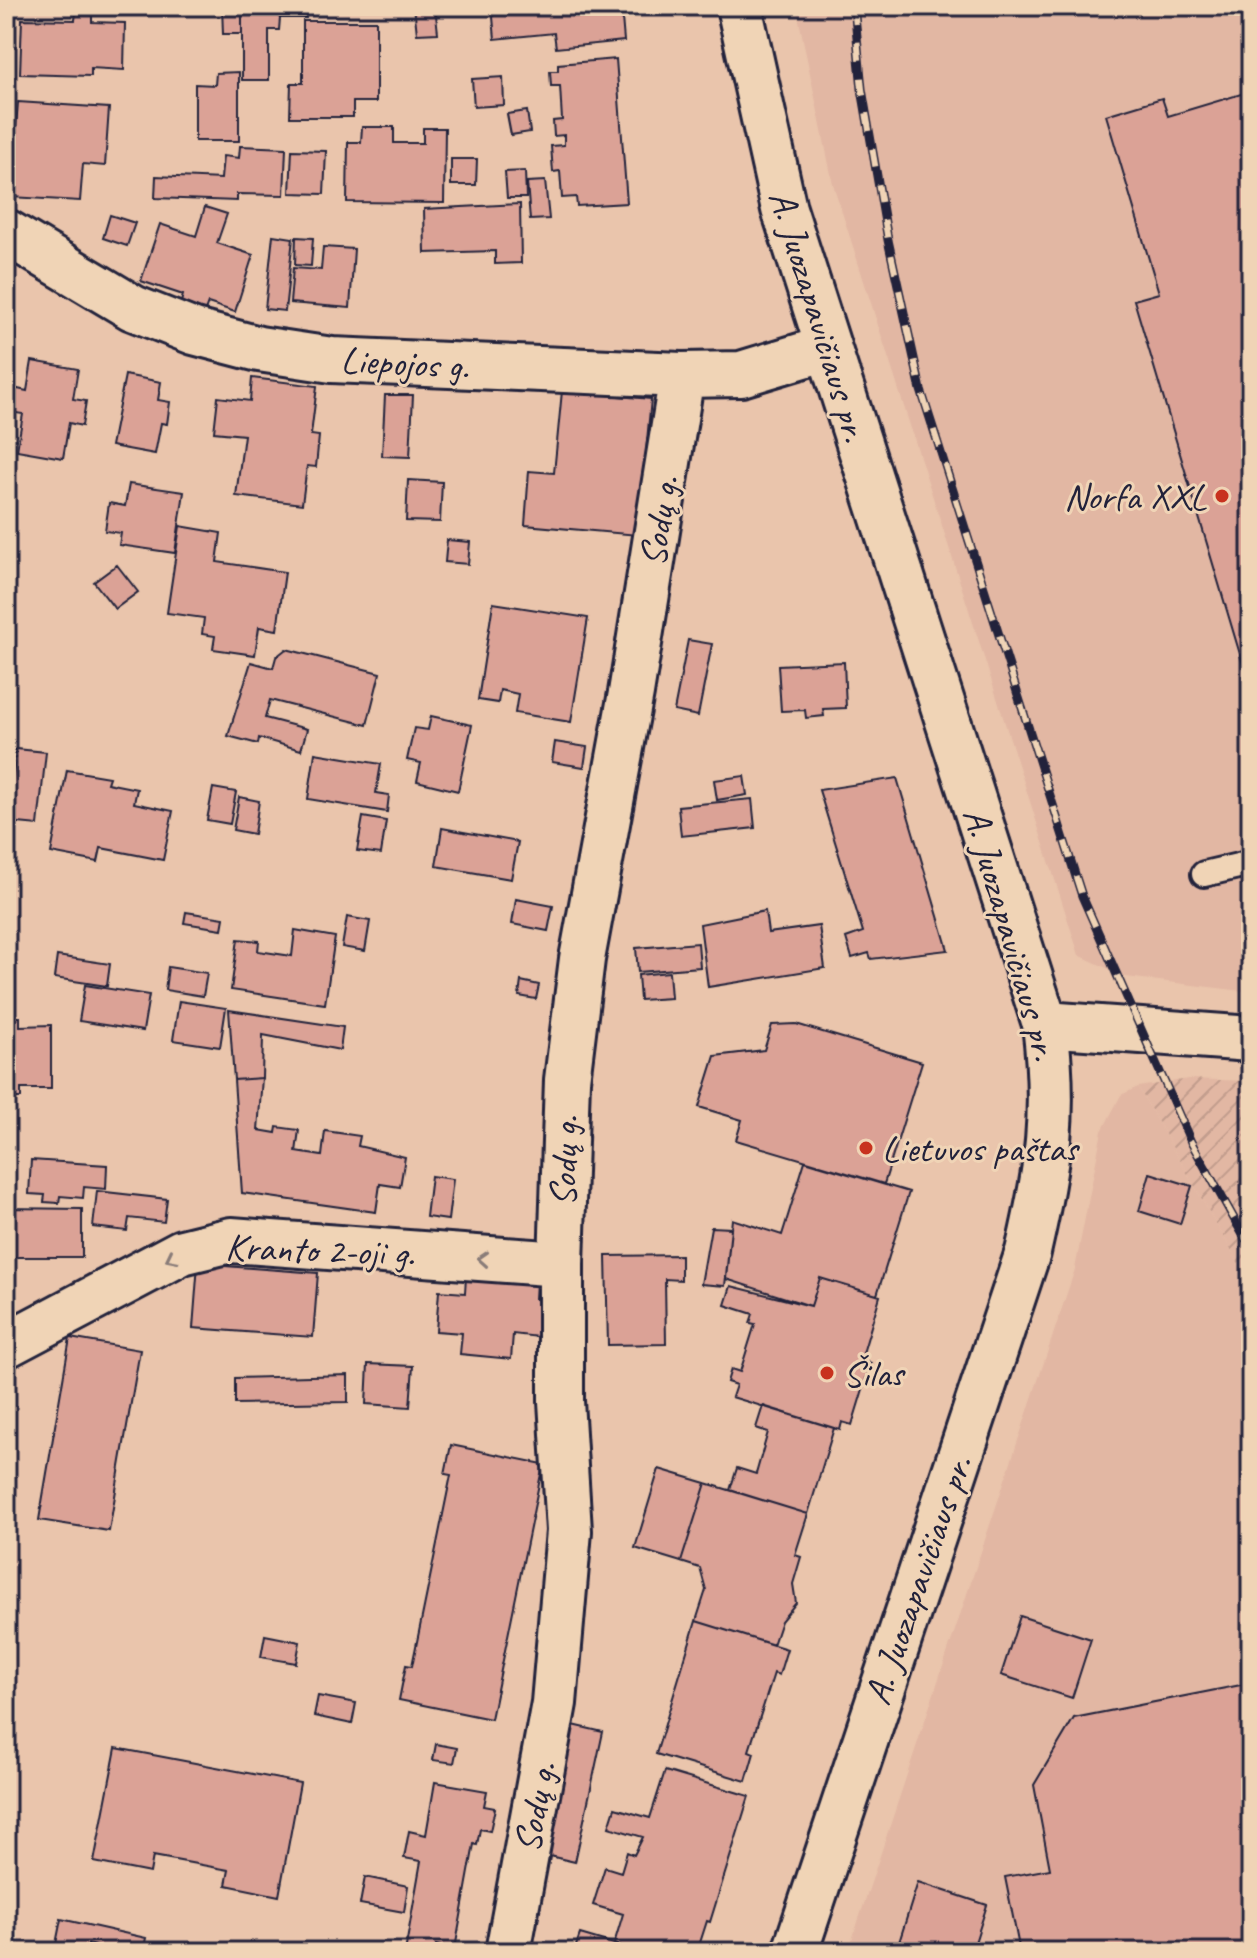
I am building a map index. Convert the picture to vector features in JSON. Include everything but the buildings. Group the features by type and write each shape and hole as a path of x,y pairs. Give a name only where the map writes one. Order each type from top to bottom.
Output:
{"street":[{"name":"A. Juozapavičiaus pr.","path":"739,6 784,209 1045,1024 1052,1081 1049,1159 1028,1252 795,1952"},
{"name":"Liepojos g.","path":"6,232 133,308 194,332 259,349 332,360 682,375 741,374 827,348"},
{"name":"Sodų g.","path":"508,1952 554,1703 569,1531 561,1401 561,1264 567,1080 582,959 631,693 682,375"},
{"path":"1045,1024 1251,1039"},
{"name":"Kranto 2-oji g.","path":"6,1345 182,1252 231,1240 561,1264"}],"lane":[{"path":"1204,874 1251,863"}],"shaded area":[{"path":"796,6 1251,6 1251,992 1126,977 1079,955 833,184"},
{"path":"1188,1079 1251,1081 1251,1285 1138,1087"},
{"path":"1138,1087 1251,1285 1251,1952 848,1952 1075,1269 1102,1131 1121,1095"}],"railway":[{"path":"854,6 862,89 888,240 921,390 1082,896 1191,1142 1251,1249"}],"place":[{"name":"Norfa XXL","path":"1222,496"},
{"name":"Lietuvos paštas","path":"866,1148"},
{"name":"Šilas","path":"827,1373"}]}
